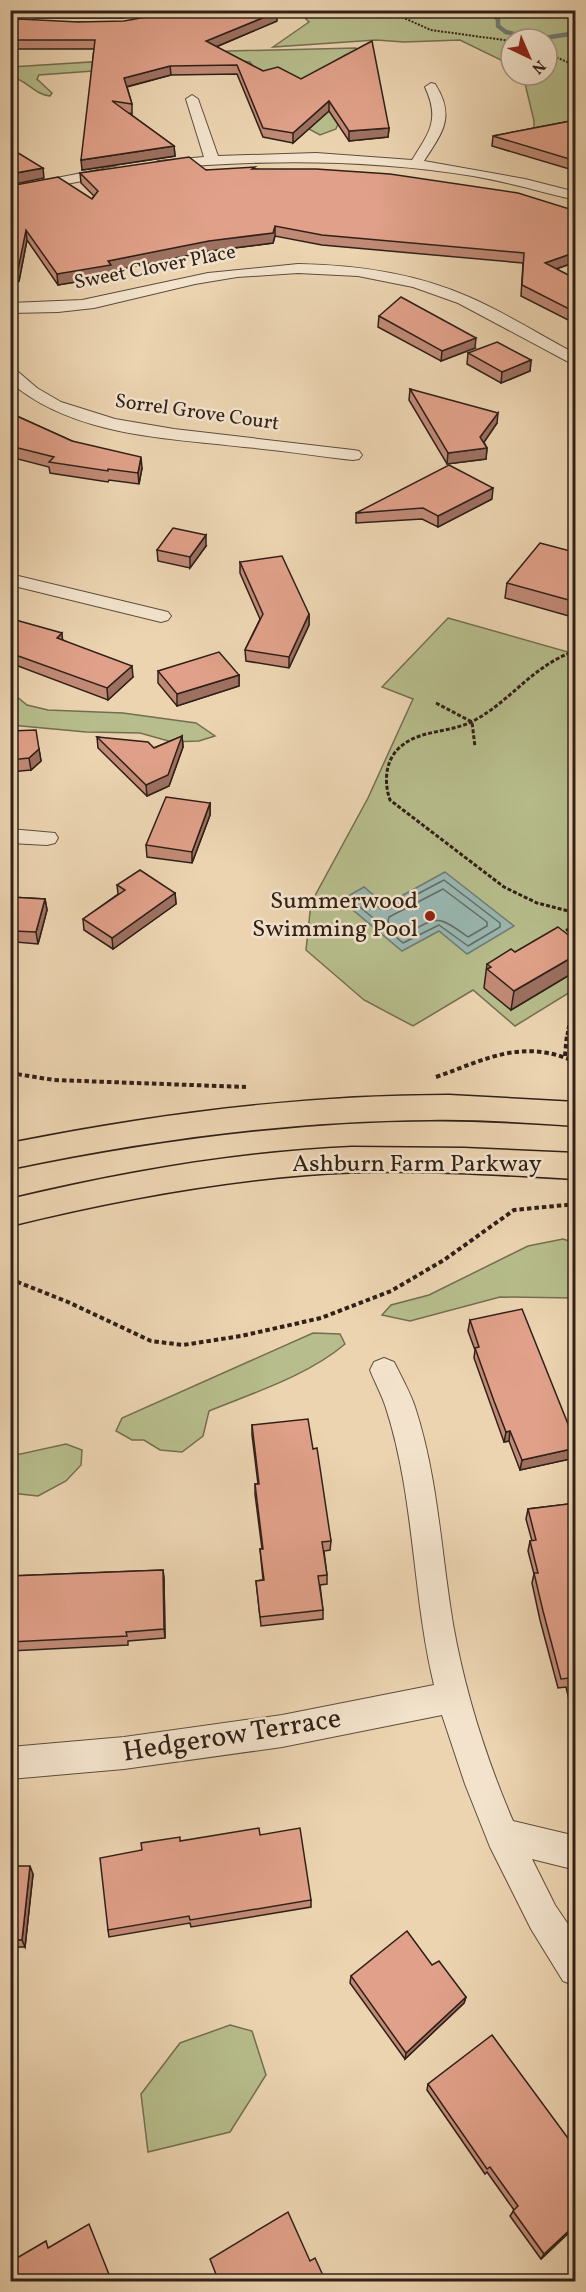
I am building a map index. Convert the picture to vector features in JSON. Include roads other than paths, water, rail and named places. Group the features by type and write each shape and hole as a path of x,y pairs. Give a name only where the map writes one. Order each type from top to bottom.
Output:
{"main road":[{"path":"10,1156 143,1131 315,1112 490,1108 576,1114"},
{"name":"Ashburn Farm Parkway","path":"10,1213 78,1197 204,1173 273,1166 350,1160 430,1160 576,1166"}],"street":[{"path":"416,164 441,122 441,110 431,87"},
{"path":"192,99 212,159"},
{"path":"142,167 212,159 308,158 416,164 484,174 576,196"},
{"path":"10,191 123,170"},
{"name":"Sweet Clover Place","path":"10,308 88,304 192,280 253,271 310,269 352,272 400,279 446,293 481,309 576,361"},
{"name":"Sorrel Grove Court","path":"10,373 27,387 62,406 125,427 353,454"},
{"path":"10,579 161,616"},
{"path":"10,836 47,838"},
{"path":"384,1370 402,1410 420,1489 438,1625 452,1697 479,1783 543,1917 576,1968"},
{"name":"Hedgerow Terrace","path":"10,1763 124,1753 282,1731 452,1697"},
{"path":"502,1835 576,1853"}],"water":[{"name":"Summerwood Swimming Pool","path":"445,872 514,926 467,954 439,931 402,951 341,900 364,887 385,905"}],"waterway":[{"path":"485,10 498,19 499,27"},
{"path":"559,36 576,33"}],"place":[{"name":"Summerwood Swimming Pool","path":"430,916"}]}
